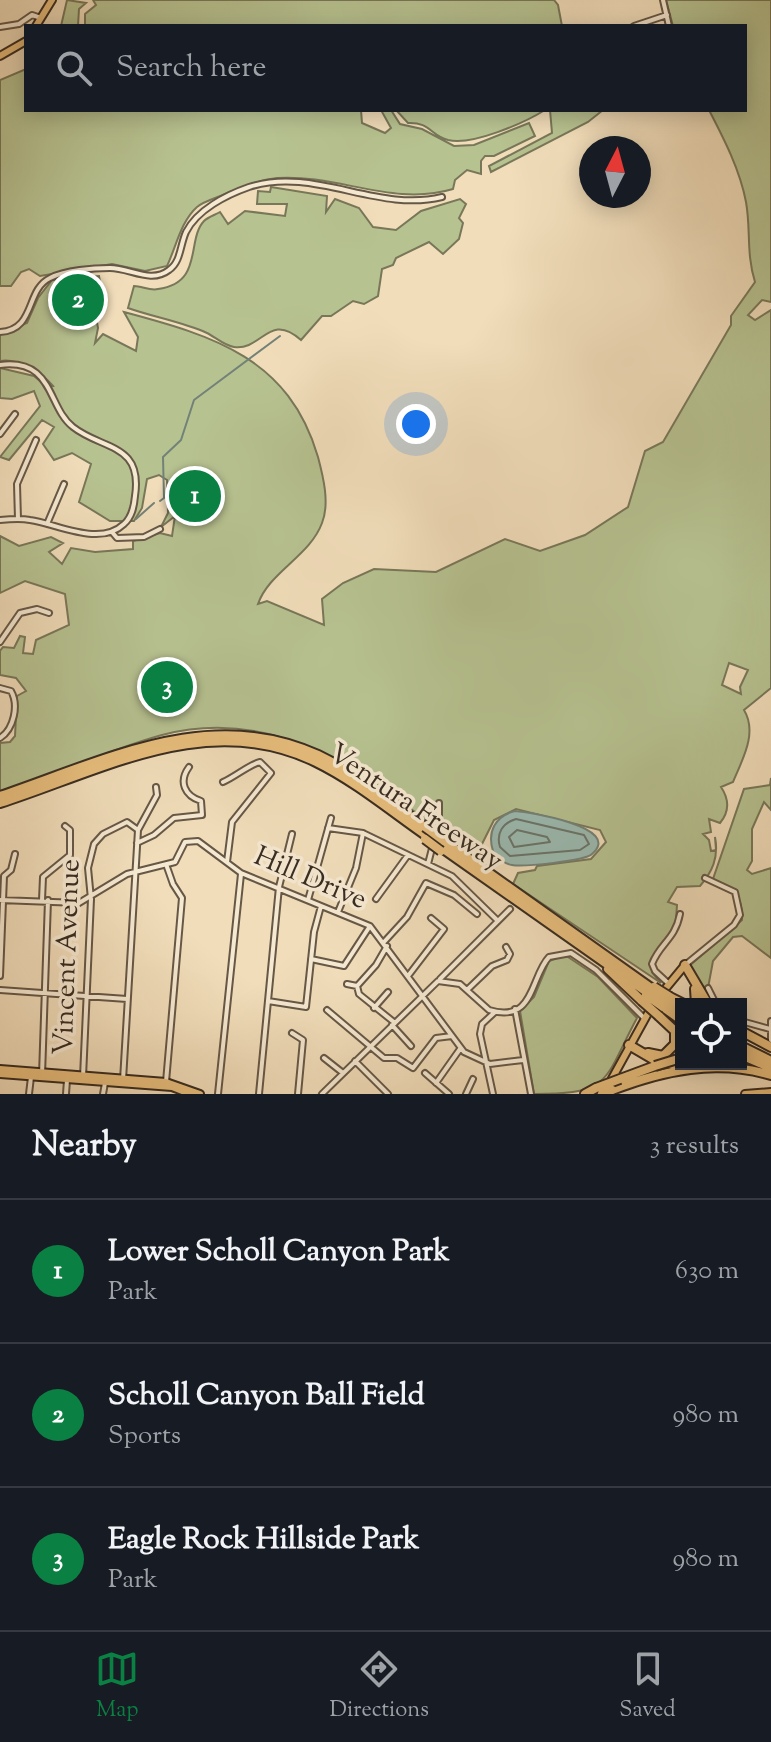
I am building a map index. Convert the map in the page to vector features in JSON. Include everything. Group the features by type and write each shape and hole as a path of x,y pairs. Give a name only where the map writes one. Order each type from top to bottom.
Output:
{"highway":[{"name":"Ventura Freeway","path":"0,801 164,740 206,734 261,737 308,751 334,764 461,859 624,969 648,992"},
{"name":"Ventura Freeway","path":"0,801 158,751 207,742 235,743 274,750 320,767 425,833"},
{"name":"Ventura Freeway","path":"480,872 608,969 648,992"},
{"path":"480,872 675,1011"},
{"path":"684,966 697,998"},
{"path":"684,966 704,998"},
{"path":"629,1045 652,1055 671,1051 675,1031 665,1005 648,992"},
{"path":"665,1005 675,1004"},
{"path":"747,1033 770,1043"},
{"path":"747,1043 770,1043"},
{"path":"629,1045 675,1065"},
{"path":"747,1045 771,1061"},
{"path":"747,1058 771,1068"},
{"path":"603,1092 620,1079 675,1060"},
{"path":"747,1069 771,1075"},
{"path":"585,1094 603,1092 670,1072 691,1070"}],"main road":[{"path":"37,24 52,0"},
{"path":"0,56 24,42"},
{"path":"603,1092 644,1018 684,966"},
{"path":"0,1072 166,1084 195,1094"},
{"path":"745,1094 771,1092"}],"street":[{"path":"663,0 669,24"},
{"path":"0,27 19,24 32,15 41,18"},
{"path":"640,24 667,15"},
{"path":"0,332 12,330 24,320 38,290 52,276 108,268 150,276 167,272 177,261 187,230 198,215 251,187 295,181 400,200 442,197"},
{"path":"0,365 12,365 41,377 74,428 118,448 128,458 136,478 133,512 125,524 112,532 78,532 18,519 0,520"},
{"path":"0,434 15,414"},
{"path":"18,519 17,484 36,440"},
{"path":"47,524 64,484"},
{"path":"112,532 117,538 144,537 160,529"},
{"path":"0,642 20,613 37,609 49,613"},
{"path":"0,688 11,691 15,701 11,726 0,738"},
{"path":"223,782 260,762 271,773 232,822 227,863"},
{"path":"137,843 154,835 174,818 184,814 198,818 202,815 201,801 191,798 184,788 184,774 189,767"},
{"path":"123,1080 138,830 157,795 156,787"},
{"path":"428,864 439,821 439,803"},
{"path":"308,900 331,818"},
{"name":"Vincent Avenue","path":"83,1077 91,899 88,868 94,844 123,822 134,824 138,830"},
{"path":"42,1074 45,993 43,877 70,855 70,830 65,826"},
{"path":"328,828 363,833 452,876 498,921"},
{"path":"338,912 356,868 363,833"},
{"path":"259,1094 279,887 292,834"},
{"name":"Hill Drive","path":"167,867 175,862 185,842 191,839 209,847 241,873 370,926 460,1048 490,1064"},
{"path":"0,976 5,873 11,870 15,854"},
{"path":"376,899 408,855"},
{"path":"2,900 79,903 91,899 134,871 167,867 182,898 166,1084"},
{"path":"218,1094 241,873"},
{"path":"684,966 734,925 740,915 735,892 705,878"},
{"path":"357,986 376,965 385,944 407,917 426,883 462,901 477,914"},
{"path":"462,901 471,894"},
{"path":"268,1001 306,1007 321,906"},
{"path":"322,1094 510,909"},
{"path":"669,984 652,969 652,964 659,950 672,939 680,914"},
{"path":"408,976 444,929 431,918"},
{"path":"311,959 344,966 370,926"},
{"path":"467,990 492,966 507,960 510,954 506,947"},
{"path":"493,1094 490,1064 480,1031 495,1012 515,1009 533,993 545,961 554,954 565,952 577,956 596,970 644,1018"},
{"path":"438,981 451,980 495,1012"},
{"path":"347,984 357,986"},
{"path":"357,986 359,994 393,1024 411,1046"},
{"path":"708,988 713,998"},
{"path":"0,990 127,999"},
{"path":"374,1008 388,992"},
{"path":"515,1009 531,1094"},
{"path":"327,1010 384,1058 397,1058 413,1068 436,1038 452,1036"},
{"path":"770,1043 771,1021"},
{"path":"747,1023 770,1029"},
{"path":"292,1033 303,1040 298,1094"},
{"path":"436,1083 460,1048"},
{"path":"324,1058 343,1073"},
{"path":"490,1064 523,1060"},
{"path":"355,1061 388,1094"},
{"path":"425,1073 449,1094"},
{"path":"29,1094 31,1074"},
{"name":"Vincent Avenue","path":"66,1094 67,1076"},
{"path":"103,1094 105,1079"},
{"path":"466,1094 473,1079"}],"green space":[{"path":"67,0 86,3 79,9 78,24 61,24"},
{"path":"93,0 554,0 562,24 85,24 85,14 96,5"},
{"path":"666,0 771,0 771,302 762,300 748,315 755,320 771,310 771,688 744,710 749,737 744,756 733,782 721,787 727,800 726,814 720,823 709,819 711,832 703,834 709,840 711,851 716,850 711,870 700,886 677,887 668,902 677,905 675,933 651,961 652,972 661,983 513,884 518,873 535,870 537,866 591,859 606,842 600,830 516,809 494,820 480,848 474,844 464,847 360,775 287,739 248,730 206,728 162,735 0,791 0,743 10,742 15,736 17,696 26,691 16,678 0,675 0,651 3,647 14,648 20,636 25,637 23,653 33,654 36,640 69,625 65,594 25,581 0,593 0,536 19,546 51,537 63,543 49,552 62,564 71,548 95,552 133,549 133,541 160,533 172,536 175,516 161,527 168,513 167,480 159,475 147,479 142,508 134,521 110,521 79,502 91,464 72,453 54,460 43,444 54,427 42,420 9,460 0,457 40,406 34,391 12,399 0,398 0,368 34,376 47,387 53,386 29,367 0,361 0,333 27,323 38,298 52,280 99,276 105,311 96,317 98,328 95,343 103,334 136,351 138,337 124,312 157,321 217,342 244,356 268,374 288,396 305,423 318,457 325,490 324,515 316,535 271,582 258,604 267,601 324,625 322,599 343,583 374,569 436,572 505,539 540,551 585,535 628,507 645,451 663,442 731,325 731,316 755,282 743,190 731,155 710,112 747,112 747,24 672,24","holes":["729,663 748,670 740,687 741,694 722,685"]},
{"path":"24,70 24,112 361,112 362,123 385,133 391,128 382,112 392,112 400,124 422,129 454,146 474,145 529,123 535,136 494,156 485,156 481,161 481,174 467,170 455,180 453,189 431,194 387,192 300,178 257,182 197,207 183,227 167,266 145,271 112,264 40,276 29,269 21,272 11,286 0,286 0,80"},
{"path":"398,112 541,112 498,132 458,141 442,138 426,127 408,123"},
{"path":"550,112 600,112 588,122 491,172 489,166 552,133"},
{"path":"271,187 327,196 326,212 335,199 359,208 373,227 396,230 421,211 460,199 466,204 459,218 463,223 459,239 443,254 429,242 396,258 393,265 382,269 378,296 364,304 353,301 331,316 322,316 301,340 281,329 266,334 252,344 234,347 198,329 128,308 134,286 158,289 182,279 192,260 199,229 207,218 220,212 228,224 245,211 285,216 287,204 257,204 258,191 270,192"},
{"path":"771,778 771,810 764,802 752,829 752,861 747,870 752,874 771,868 771,958 742,936 733,937 713,961 708,988 702,992 688,967 742,920 741,904 736,894 713,879 744,789 770,785"},
{"path":"565,955 598,977 637,1018 602,1080 579,1091 534,1094 520,1011 534,997 549,961"}],"water":[{"path":"515,811 570,823 595,836 598,844 592,854 578,859 528,865 506,863 493,851 492,831 502,817"}],"waterway":[{"path":"160,501 164,498 163,457 181,440 194,400 280,336"},
{"path":"136,519 154,503"}],"place":[{"name":"Scholl Canyon Ball Field","path":"78,300"},
{"name":"Lower Scholl Canyon Park","path":"195,496"},
{"name":"Eagle Rock Hillside Park","path":"167,687"}]}
